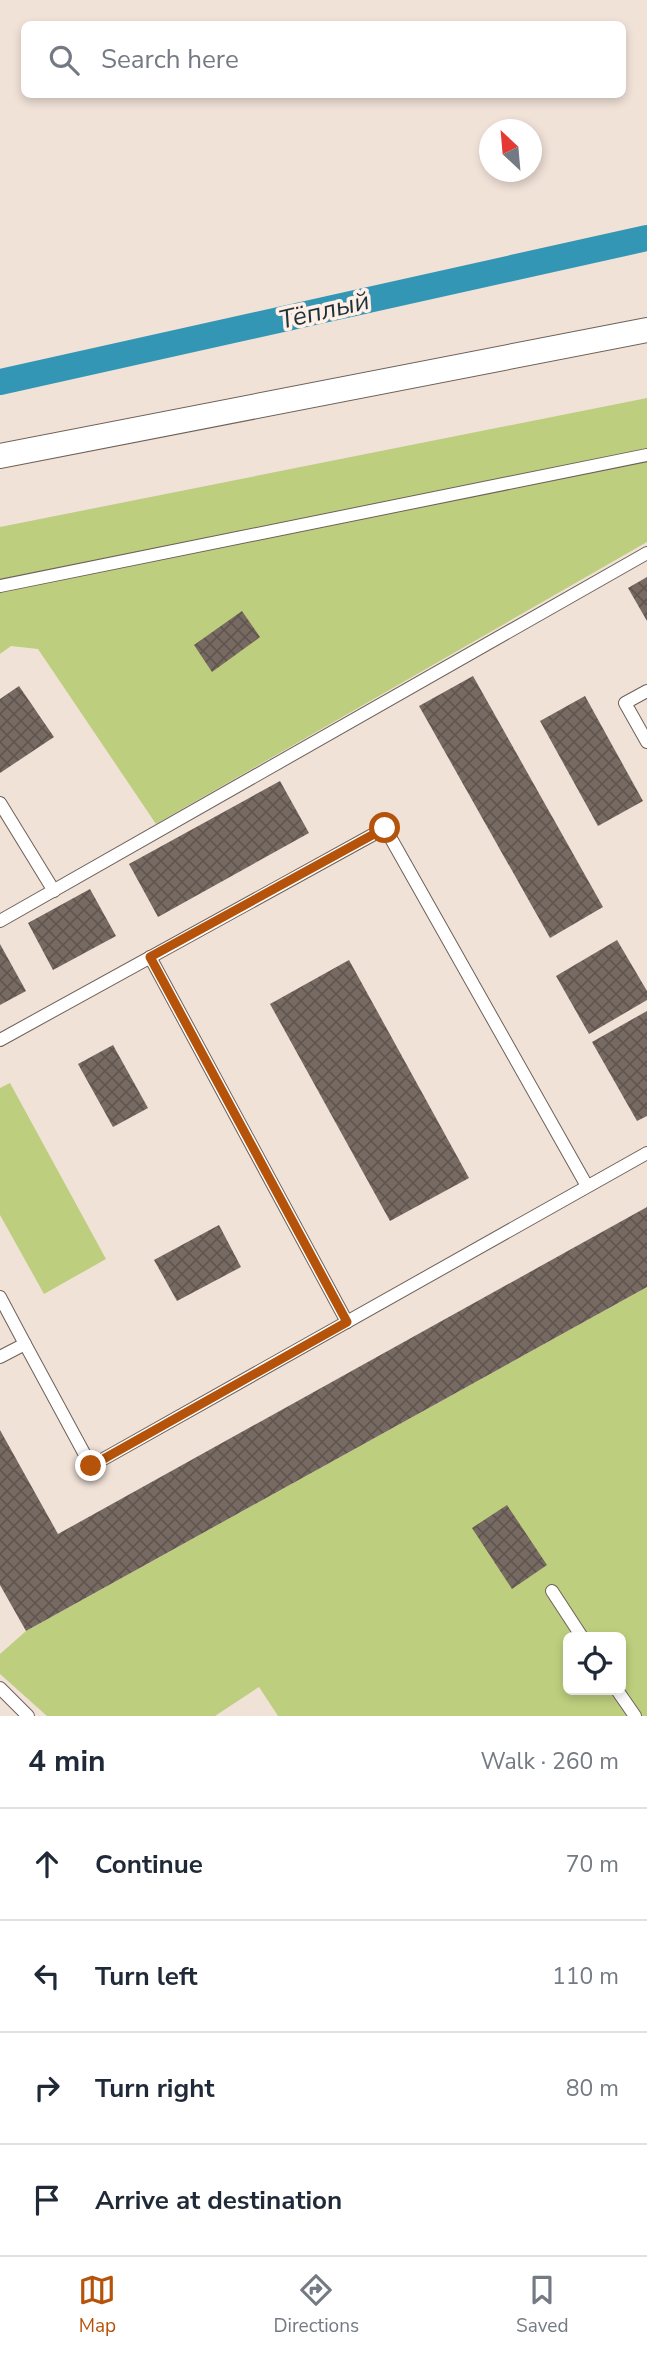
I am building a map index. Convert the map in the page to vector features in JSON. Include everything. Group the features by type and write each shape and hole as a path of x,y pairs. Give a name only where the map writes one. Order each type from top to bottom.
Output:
{"street":[{"path":"0,456 647,330"}],"lane":[{"path":"0,586 647,455"},
{"path":"0,921 647,553"},
{"path":"647,691 625,703 647,742"},
{"path":"0,803 54,891"},
{"path":"0,1040 385,828 587,1186"},
{"path":"150,957 347,1322"},
{"path":"0,1297 91,1466 647,1153"},
{"path":"0,1357 24,1344"},
{"path":"552,1591 579,1632"},
{"path":"0,1688 28,1716"},
{"path":"620,1695 635,1716"}],"green space":[{"path":"647,398 647,542 156,824 38,649 11,646 0,654 0,527"},
{"path":"10,1083 106,1259 44,1294 0,1215 0,1088"},
{"path":"647,1287 647,1716 278,1716 259,1687 215,1716 47,1716 0,1674 0,1654 26,1631"}],"building":[{"path":"647,577 647,621 628,588"},
{"path":"242,611 260,637 212,672 194,645"},
{"path":"473,676 603,907 550,938 419,706"},
{"path":"19,686 54,737 0,773 0,699"},
{"path":"585,696 643,801 598,826 540,721"},
{"path":"280,781 309,833 158,917 129,864"},
{"path":"90,889 116,936 53,970 28,923"},
{"path":"617,940 647,991 647,1000 589,1034 556,976"},
{"path":"0,944 26,991 0,1005"},
{"path":"349,960 469,1178 390,1221 270,1004"},
{"path":"647,1011 647,1116 637,1121 592,1042"},
{"path":"113,1045 148,1108 113,1127 78,1064"},
{"path":"647,1207 647,1287 26,1631 0,1585 0,1430 58,1534"},
{"path":"219,1225 241,1267 177,1301 154,1260"},
{"path":"507,1505 547,1565 512,1589 472,1528"}],"waterway":[{"name":"Тёплый","path":"0,382 647,238"}],"route":[{"path":"91,1466 347,1322 150,957 385,828"}]}
